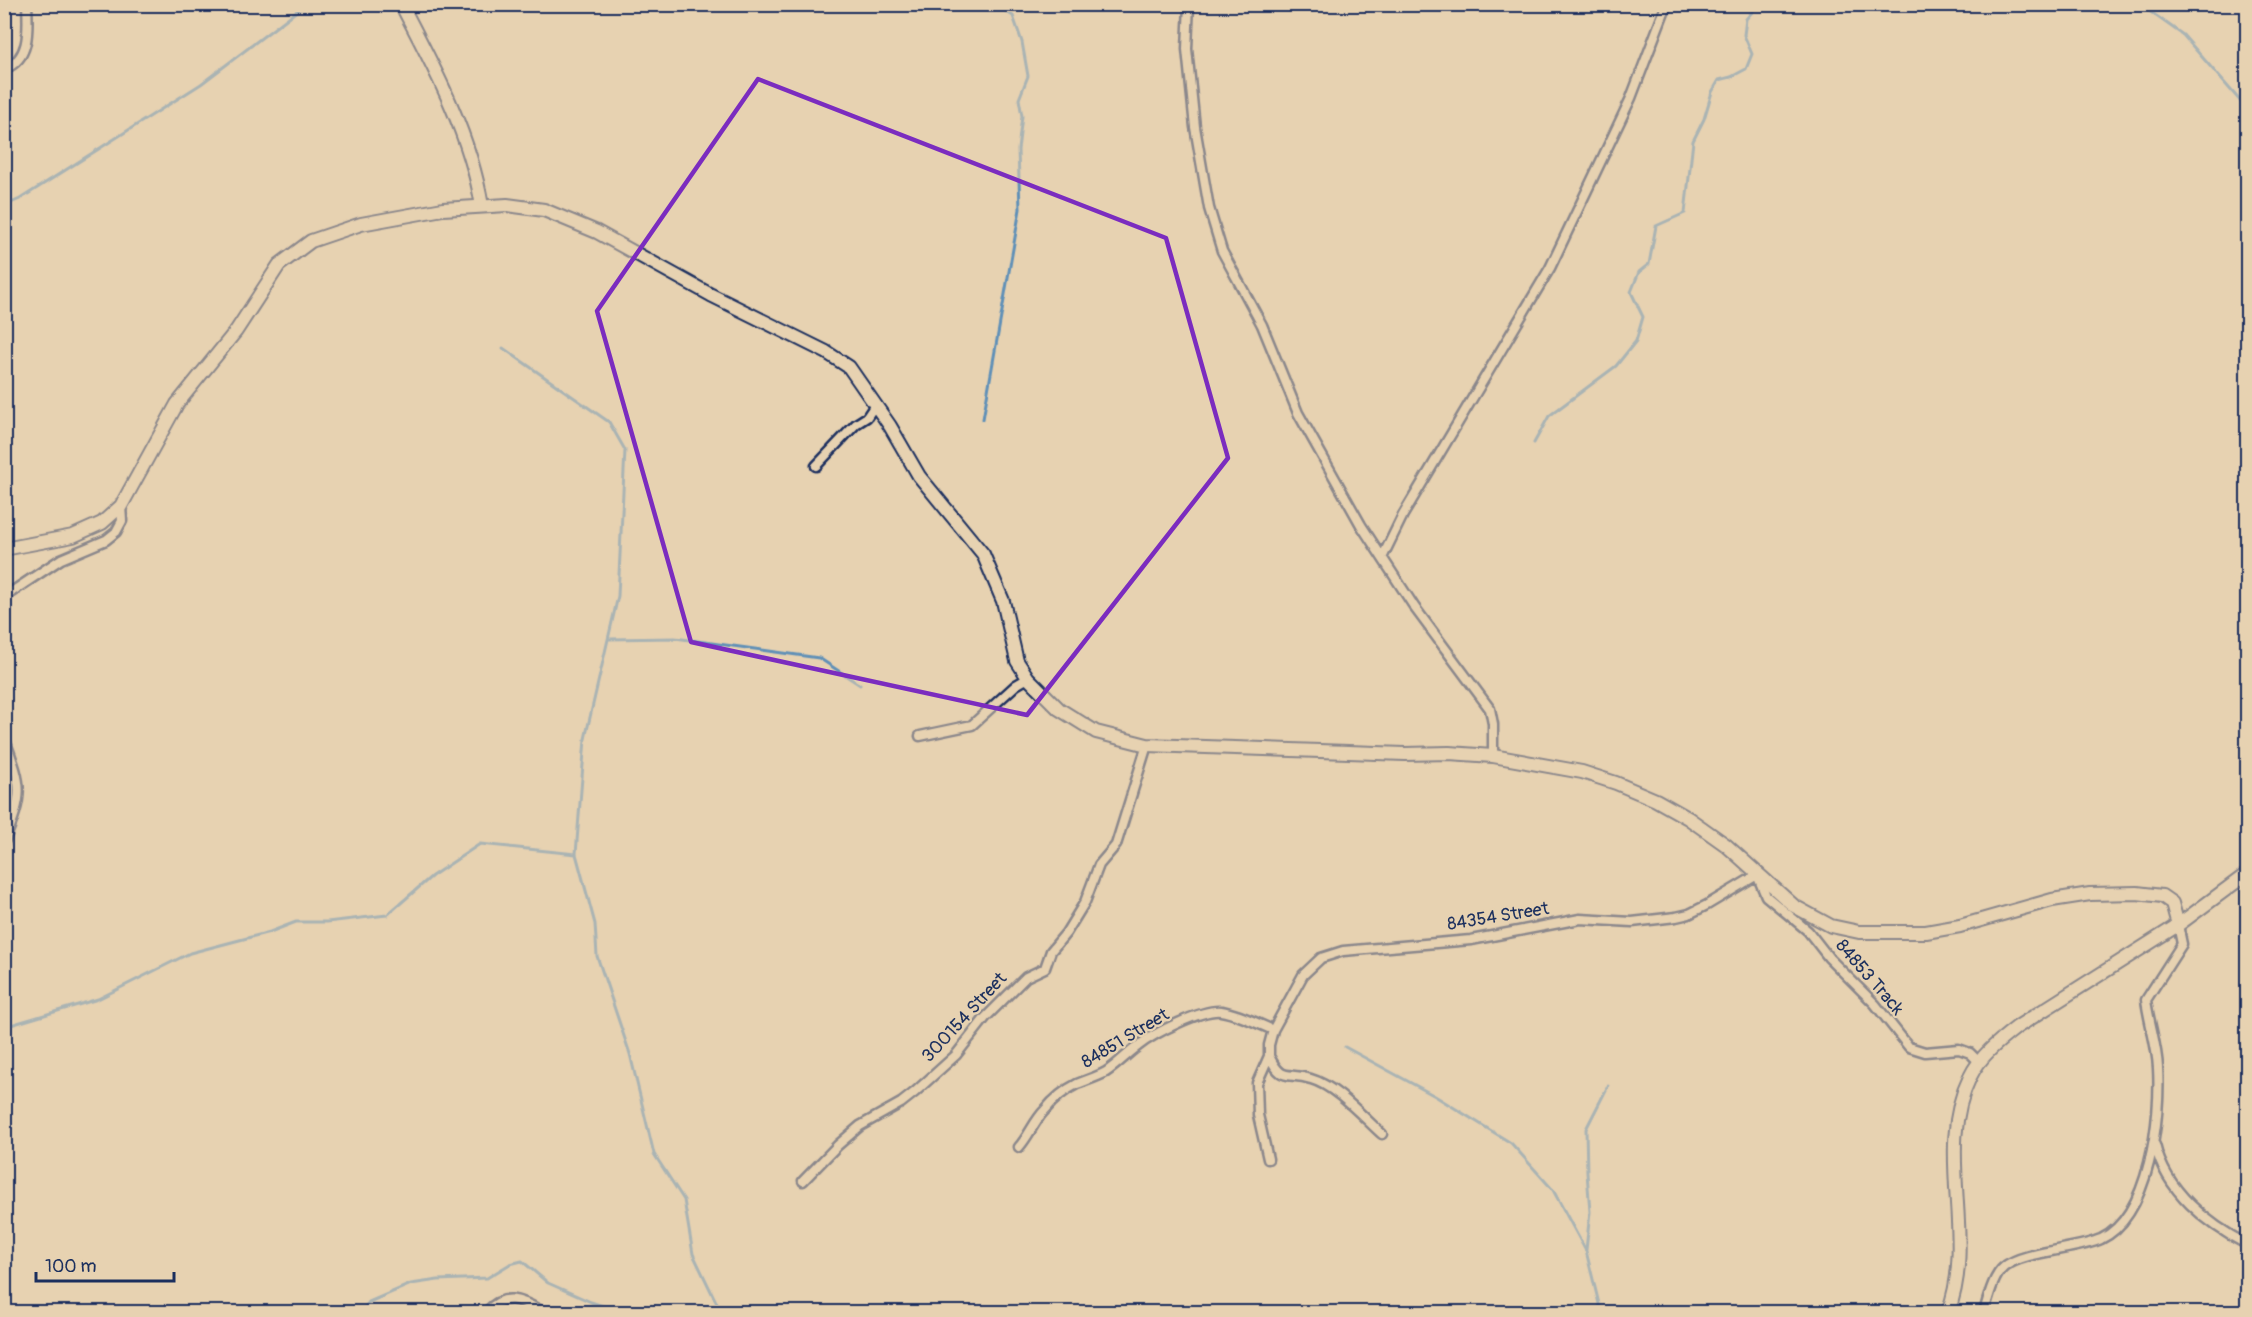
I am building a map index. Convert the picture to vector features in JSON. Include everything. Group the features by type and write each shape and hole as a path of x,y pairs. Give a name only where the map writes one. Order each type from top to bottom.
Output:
{"street":[{"path":"4,69 12,66 22,56 26,46 27,4"},
{"path":"401,4 447,94 478,184 482,206"},
{"path":"1189,4 1187,49 1195,127 1209,208 1222,250 1262,325 1298,413 1361,525 1415,608 1490,709 1494,724 1493,756"},
{"path":"1383,556 1403,515 1550,268 1631,99 1667,4"},
{"path":"4,549 73,536 102,523 121,506 177,404 236,331 279,265 311,241 361,224 443,209 507,205 544,210 597,232 711,295 825,352 849,367 890,426 920,476 983,554 1003,602 1017,661 1028,678 1059,709 1096,732 1147,745 1405,754 1449,753 1493,756 1582,772 1617,783 1656,800 1688,818 1725,845 1794,906 1831,926 1859,932 1926,932 1960,926 2052,900 2090,894 2152,893 2172,903 2197,911"},
{"path":"816,466 856,424 867,417 875,405"},
{"path":"4,597 61,559 105,540 116,532 122,521 121,506"},
{"path":"920,736 972,725 1016,685 1028,678"},
{"path":"4,737 16,769 20,789 17,811 4,842"},
{"name":"300154 Street","path":"803,1181 860,1126 901,1103 915,1092 956,1055 985,1018 1026,976 1045,968 1051,951 1066,933 1085,902 1099,865 1116,844 1147,745"},
{"path":"1948,1312 1958,1278 1955,1139 1964,1092 1970,1075 1994,1046 2017,1027 2178,925 2247,873"},
{"name":"84354 Street","path":"1268,1159 1258,1115 1257,1083 1269,1056 1273,1030 1303,975 1312,964 1330,954 1371,948 1471,940 1580,919 1632,922 1676,917 1689,914 1707,905 1757,875"},
{"name":"84853 Track","path":"1757,875 1766,896 1808,931 1829,958 1875,1004 1909,1047 1925,1052 1959,1049 1970,1053 1979,1062"},
{"path":"1984,1312 1995,1281 2004,1267 2020,1259 2101,1239 2122,1224 2144,1181 2154,1142 2158,1110 2158,1066 2146,1000 2182,944 2172,903"},
{"name":"84851 Street","path":"1019,1147 1043,1111 1060,1095 1105,1072 1138,1046 1181,1023 1207,1012 1220,1011 1273,1030"},
{"path":"1269,1056 1280,1073 1309,1078 1332,1090 1382,1134"},
{"path":"2154,1142 2159,1163 2165,1175 2181,1195 2220,1229 2247,1245"},
{"path":"486,1312 501,1301 509,1299 520,1300 543,1312"}],"highlighted area":[{"path":"758,79 1166,238 1228,458 1027,715 691,642 597,311"}],"waterway":[{"path":"4,206 20,199 201,84 306,4"},
{"path":"983,419 1020,209 1018,150 1022,116 1019,99 1028,76 1022,42 1013,16 994,4"},
{"path":"1534,443 1549,416 1616,366 1636,341 1643,317 1631,292 1639,272 1649,264 1656,226 1685,213 1693,141 1719,80 1746,69 1752,54 1744,35 1746,19 1759,4"},
{"path":"2137,4 2183,35 2248,110"},
{"path":"503,348 609,422 625,450 618,596 585,739 576,854 595,924 597,956 630,1054 654,1154 684,1200 693,1254 721,1312"},
{"path":"609,639 675,638 819,658 860,685"},
{"path":"4,1027 98,999 190,953 270,932 296,922 327,922 387,915 432,876 480,844 576,854"},
{"path":"1345,1047 1435,1096 1511,1143 1553,1190 1586,1251 1601,1312"},
{"path":"1586,1250 1590,1212 1586,1129 1608,1086"},
{"path":"361,1312 369,1302 411,1284 438,1280 487,1278 510,1264 522,1261 548,1283 621,1312"}]}
